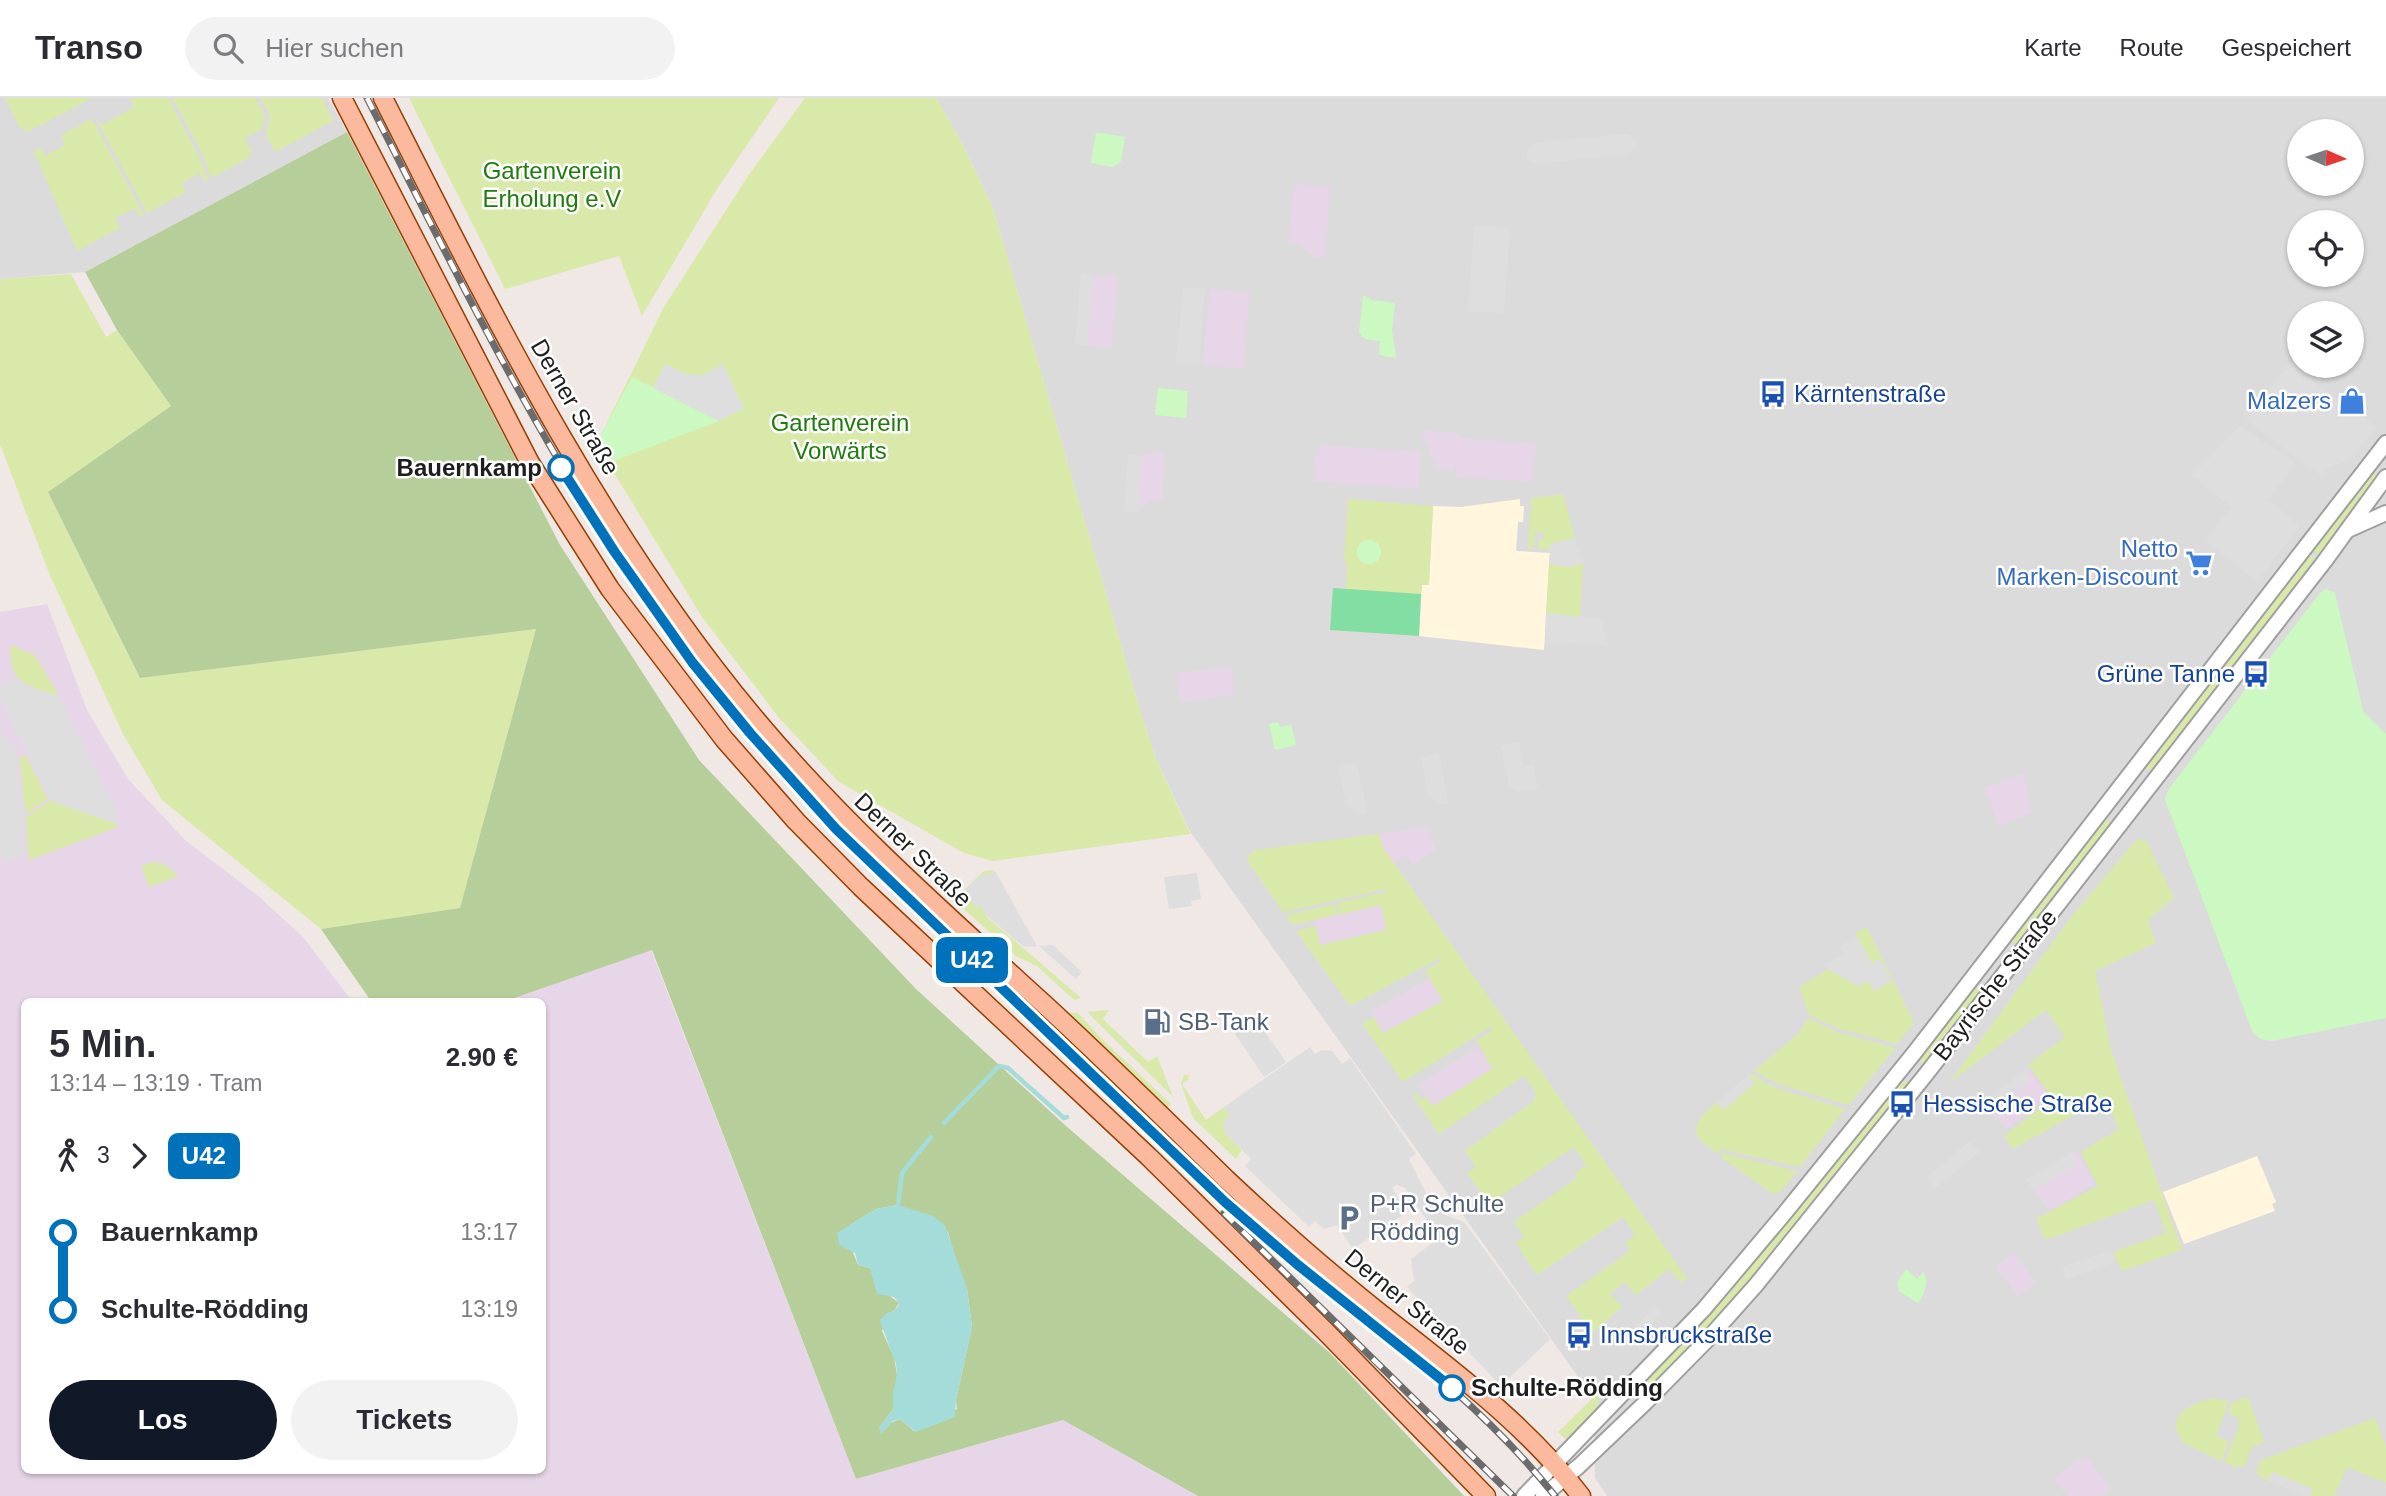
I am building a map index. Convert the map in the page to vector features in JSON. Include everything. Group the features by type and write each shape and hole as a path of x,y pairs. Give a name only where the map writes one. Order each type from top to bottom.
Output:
{"main road":[{"path":"342,98 530,463 610,589 709,720 779,802 861,887 1149,1157 1325,1331 1486,1496"},
{"name":"Derner Straße","path":"383,98 488,305 598,497 681,623 783,752 891,866 1094,1052 1276,1226 1490,1401 1561,1470 1581,1496"}],"street":[{"name":"Bayrische Straße","path":"1543,1496 1616,1404 1704,1309 1784,1214 1915,1052 2386,443"},
{"name":"Bayrische Straße","path":"1561,1470 1707,1340 1780,1255 1927,1073 2386,477"},
{"path":"2346,532 2386,513"},
{"path":"1524,1496 1561,1470"}],"shaded area":[{"path":"0,98 328,98 347,132 85,272 0,279"},
{"path":"936,98 2386,98 2386,1496 1607,1496 1595,1478 1594,1399 1189,830 1156,758 1141,713 993,208 961,141"},
{"path":"1625,134 1633,136 1636,143 1633,151 1627,154 1536,164 1527,159 1527,148 1535,143"},
{"path":"1294,184 1331,186 1325,258 1314,257 1300,244 1289,243"},
{"path":"1474,226 1510,228 1504,313 1468,311"},
{"path":"1081,274 1118,277 1112,348 1075,344"},
{"path":"1081,274 1093,275 1087,345 1075,344"},
{"path":"1183,287 1205,289 1199,365 1176,363"},
{"path":"1210,289 1250,293 1243,369 1203,365"},
{"path":"722,363 744,408 719,421 653,388 665,364 685,374 704,375"},
{"path":"2287,368 2287,378 2312,378 2311,380 2376,427 2352,458 2328,468 2322,476 2246,420"},
{"path":"2239,426 2296,463 2268,500 2300,526 2257,581 2205,541 2231,507 2192,475"},
{"path":"1422,430 1456,433 1460,438 1536,444 1533,482 1456,477 1456,460 1454,470 1435,469 1436,458 1429,457 1430,442 1422,441"},
{"path":"1320,445 1421,452 1418,489 1313,481 1315,456 1319,456"},
{"path":"1153,452 1165,453 1162,501 1150,500 1138,512 1124,511 1128,455 1142,456"},
{"path":"1128,455 1142,456 1138,512 1124,511"},
{"path":"1520,499 1520,506 1524,506 1523,522 1518,522 1516,551 1550,553 1544,650 1419,636 1422,584 1429,584 1433,506 1461,507"},
{"path":"1575,538 1583,563 1569,567 1549,564 1550,544"},
{"path":"47,604 87,710 128,779 185,840 257,895 303,937 350,998 21,998 21,1474 546,1474 546,998 515,998 651,950 856,1479 1063,1420 1198,1496 0,1496 0,612"},
{"path":"1546,613 1601,619 1608,645 1545,642"},
{"path":"1231,667 1235,695 1180,702 1177,673"},
{"path":"16,678 26,686 59,696 119,817 116,824 56,803 48,796 0,697 0,686"},
{"path":"0,732 16,749 25,854 5,862 0,856"},
{"path":"1519,742 1524,766 1533,765 1538,789 1521,792 1509,786 1501,746"},
{"path":"1439,753 1448,803 1440,804 1428,796 1421,757"},
{"path":"1357,763 1367,812 1359,814 1347,806 1338,767"},
{"path":"2024,773 2032,813 1998,826 1984,788"},
{"path":"1428,827 1437,848 1413,865 1406,856 1395,863 1384,849 1379,834"},
{"path":"995,871 1037,946 1024,947 987,916 981,906 976,908 965,890 984,873 986,876"},
{"path":"1197,873 1201,899 1191,901 1192,906 1169,909 1164,877"},
{"path":"1381,905 1387,929 1320,945 1314,920"},
{"path":"1857,937 1872,963 1880,959 1892,981 1874,991 1868,981 1858,986 1828,969 1825,964 1844,954 1840,946"},
{"path":"1053,945 1082,972 1076,979 1039,946"},
{"path":"1431,978 1443,1000 1383,1033 1371,1011"},
{"path":"1254,1016 1286,1062 1264,1077 1233,1031"},
{"name":"P+R Schulte Rödding","path":"1310,1047 1315,1054 1322,1050 1332,1051 1342,1064 1350,1058 1416,1154 1409,1159 1426,1193 1445,1215 1464,1222 1550,1339 1501,1386 1407,1287 1414,1281 1411,1259 1439,1238 1405,1188 1397,1185 1392,1187 1406,1213 1353,1249 1337,1225 1324,1229 1315,1221 1309,1227 1245,1166 1251,1159 1226,1134 1223,1125 1229,1114 1224,1107"},
{"path":"1478,1047 1492,1069 1433,1106 1419,1085"},
{"path":"2027,1068 2049,1096 2007,1129 1982,1102"},
{"path":"2024,1071 2031,1080 1990,1112 1982,1102"},
{"path":"1748,1075 1755,1083 1724,1110 1717,1102"},
{"path":"1970,1141 1979,1152 1934,1189 1926,1178"},
{"path":"2076,1150 2095,1184 2049,1211 2027,1179"},
{"path":"2072,1153 2078,1164 2033,1190 2027,1179"},
{"path":"2257,1156 2276,1202 2272,1204 2275,1211 2184,1244 2163,1192"},
{"path":"2111,1250 2115,1262 2066,1279 2062,1267"},
{"path":"2014,1253 2036,1282 2018,1296 1995,1267"},
{"path":"1656,1307 1662,1314 1622,1350 1616,1343"},
{"path":"2085,1455 2110,1489 2101,1496 2067,1496 2054,1478"},
{"path":"2272,1472 2313,1489 2310,1496 2303,1496 2268,1481"}],"green space":[{"path":"5,98 92,98 27,132 20,128"},
{"path":"130,98 168,98 208,180 205,182 200,173 182,183 186,192 147,213 95,117 102,125 134,107"},
{"path":"172,98 255,98 265,116 262,129 245,138 251,151 249,158 211,178 201,151"},
{"path":"260,98 322,98 333,121 275,152 266,134 270,116"},
{"name":"Gartenverein Erholung e.V","path":"409,98 779,98 717,189 642,316 619,256 505,289"},
{"name":"Gartenverein Vorwärts","path":"805,98 936,98 961,141 993,208 1141,713 1156,758 1190,834 993,861 964,853 839,782 780,719 702,617 608,463 601,449 600,437 664,307 748,176"},
{"path":"92,119 144,215 140,217 135,208 115,218 120,228 77,251 34,152 40,147 45,156 65,145 61,135"},
{"path":"347,132 560,545 699,760 916,989 1066,1126 1330,1353 1464,1496 1198,1496 1063,1420 856,1479 652,950 515,998 369,998 321,929 460,908 536,629 140,678 48,492 171,406 117,330 85,272","holes":["898,1205 948,1232 967,1289 972,1327 956,1400 957,1409 914,1431 900,1419 879,1428 893,1409 897,1375 894,1357 882,1331 886,1314 894,1311 899,1303 890,1296 870,1268 858,1265 852,1250 850,1225 876,1209"]},
{"path":"1096,132 1125,137 1121,161 1113,167 1091,163"},
{"path":"71,274 106,337 117,330 171,406 48,492 140,678 536,629 460,908 321,929 162,800 123,734 49,573 0,444 0,279"},
{"path":"1363,295 1372,300 1395,303 1392,330 1396,358 1379,355 1380,341 1365,339 1359,332"},
{"path":"632,377 719,421 608,463 601,449 600,437"},
{"path":"1158,388 1188,391 1186,418 1155,415"},
{"path":"2373,471 2381,478 2321,556 2311,549"},
{"path":"1563,494 1575,538 1550,544 1550,550 1538,549 1539,539 1544,539 1544,533 1535,532 1533,549 1528,549 1531,498"},
{"path":"1348,499 1433,506 1429,585 1422,585 1421,594 1346,589 1347,566 1344,559"},
{"path":"1369,540 1378,543 1381,552 1378,561 1369,564 1360,561 1357,552 1360,543"},
{"path":"2308,553 2318,561 2154,771 2147,769 2145,765"},
{"path":"1583,563 1580,617 1546,613 1549,564 1569,567"},
{"path":"1333,588 1421,594 1419,636 1330,630"},
{"path":"2326,589 2335,593 2363,711 2386,734 2386,1018 2272,1041 2261,1039 2253,1033 2165,800 2168,790 2320,593"},
{"path":"11,645 35,655 59,696 29,686 16,676 12,668"},
{"path":"1278,722 1280,727 1291,725 1296,745 1275,750 1269,724"},
{"path":"25,754 48,799 25,814 19,757"},
{"path":"51,800 118,824 118,827 29,860 25,817"},
{"path":"2103,817 2113,825 2019,946 2009,938"},
{"path":"1379,834 1384,849 1687,1278 1681,1283 1669,1269 1636,1295 1624,1282 1610,1294 1622,1307 1592,1333 1566,1296 1630,1251 1625,1243 1635,1235 1623,1217 1537,1275 1516,1243 1524,1237 1514,1222 1577,1178 1575,1173 1586,1165 1574,1147 1489,1204 1467,1173 1476,1167 1465,1151 1535,1100 1533,1097 1537,1094 1524,1076 1439,1134 1413,1096 1417,1093 1421,1100 1427,1097 1433,1106 1492,1069 1477,1040 1492,1030 1490,1027 1403,1082 1362,1024 1374,1017 1383,1033 1443,1001 1425,971 1441,961 1440,958 1350,1006 1296,931 1316,926 1320,945 1386,930 1381,905 1339,915 1337,903 1386,892 1386,889 1283,912 1247,857 1255,850"},
{"path":"2138,838 2146,841 2174,898 2148,920 2156,943 2095,971 2111,1050 2182,1250 2122,1271 2113,1252 2166,1233 2154,1200 2046,1240 2036,1219 2098,1186 2081,1152 2119,1129 2104,1098 2013,1149 2004,1136 2053,1098 2028,1065 2065,1037 2046,1010 1949,1083 2072,916"},
{"path":"152,862 163,863 179,876 149,887 141,866"},
{"path":"995,870 986,877 981,905 987,917 1081,998 1074,1000 1037,966 1016,956 954,900 984,871"},
{"path":"1335,904 1337,915 1292,925 1286,915"},
{"path":"1867,927 1914,1023 1897,1044 1837,1028 1809,1015 1799,987 1828,969 1858,986 1868,980 1892,981 1880,959 1872,964 1855,933"},
{"path":"1972,988 1977,988 1981,994 1927,1064 1923,1064 1918,1057"},
{"path":"1109,1010 1103,1019 1148,1062 1157,1056 1173,1097 1087,1012"},
{"path":"1064,1013 1078,1013 1171,1104 1166,1109"},
{"path":"1808,1018 1837,1032 1895,1048 1849,1105 1778,1084 1754,1071 1799,1033"},
{"path":"1184,1075 1188,1075 1189,1079 1182,1084 1206,1120 1224,1107 1229,1114 1223,1125 1226,1134 1242,1150 1236,1159 1193,1118 1181,1084"},
{"path":"1748,1075 1776,1088 1845,1109 1800,1167 1720,1149 1718,1154 1697,1134 1697,1124 1717,1102 1723,1110 1754,1083"},
{"path":"1901,1078 1911,1086 1717,1323 1643,1395 1639,1389 1758,1254"},
{"path":"1722,1153 1797,1171 1780,1192 1773,1194 1721,1157"},
{"path":"1906,1269 1917,1279 1923,1272 1925,1275 1925,1288 1918,1303 1899,1291 1897,1283"},
{"path":"1598,1393 1599,1400 1594,1413 1567,1441 1558,1432"},
{"path":"2248,1397 2264,1441 2251,1448 2245,1466 2235,1467 2224,1462 2238,1430 2239,1418 2228,1413 2232,1402"},
{"path":"2212,1398 2229,1401 2216,1436 2229,1442 2221,1461 2182,1442 2175,1426 2184,1410"},
{"path":"2375,1418 2386,1447 2386,1483 2347,1467 2334,1496 2310,1496 2313,1489 2272,1472 2268,1481 2257,1474 2261,1460"}],"water":[{"path":"898,1205 933,1216 945,1225 967,1289 972,1327 956,1400 955,1417 916,1432 900,1419 893,1421 881,1434 879,1428 893,1409 897,1375 896,1364 880,1321 896,1309 899,1303 894,1297 877,1294 870,1268 858,1265 855,1253 839,1245 837,1233 876,1209"}],"waterway":[{"path":"944,1123 999,1066 1008,1068 1064,1118 1067,1117"},
{"path":"898,1205 902,1173 931,1137"}],"railway":[{"path":"367,98 517,388 558,459 645,596 733,712 816,805 904,894 1195,1173 1286,1253 1381,1329 1473,1408 1555,1496"},
{"path":"1224,1213 1513,1496"}],"tram line":[{"name":"U42","path":"561,468 614,551 692,662 750,733 836,829 1225,1202 1298,1265 1452,1388"}],"place":[{"name":"Kärntenstraße","path":"1773,394"},
{"name":"Malzers","path":"2352,401"},
{"name":"Bauernkamp","path":"561,468"},
{"name":"Netto Marken-Discount","path":"2199,563"},
{"name":"Grüne Tanne","path":"2256,674"},
{"name":"SB-Tank","path":"1157,1022"},
{"name":"Hessische Straße","path":"1902,1104"},
{"name":"P+R Schulte Rödding","path":"1349,1218"},
{"name":"Innsbruckstraße","path":"1579,1335"},
{"name":"Schulte-Rödding","path":"1452,1388"}]}
